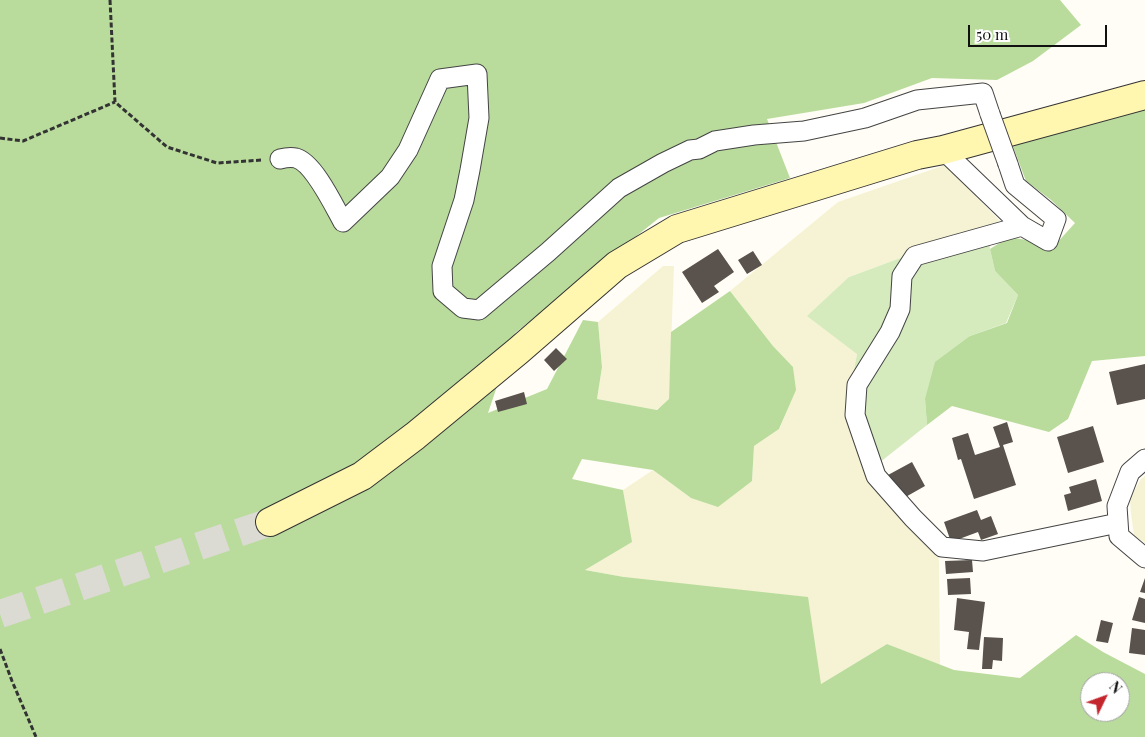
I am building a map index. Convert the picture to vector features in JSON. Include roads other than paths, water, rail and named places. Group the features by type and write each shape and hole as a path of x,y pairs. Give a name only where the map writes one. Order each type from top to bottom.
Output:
{"street":[{"path":"280,159 295,158 305,163 318,177 344,222 390,177 408,150 440,79 477,74 480,118 464,200 442,266 443,291 463,308 479,310 548,252 619,188 690,150 699,149 715,141 754,135 804,131 866,118 916,100 983,93 1015,184 1056,219 1048,241 1022,226 943,150"},
{"path":"270,522 362,476 415,436 518,351 617,265 677,229 917,155 943,150 1145,95"},
{"path":"1022,226 915,256 902,276 900,309 890,332 857,385 855,415 876,476 942,547 983,551 1118,523"},
{"path":"1145,459 1130,472 1117,506 1119,536 1145,558"}],"tunnel":[{"path":"0,614 270,522"}]}
